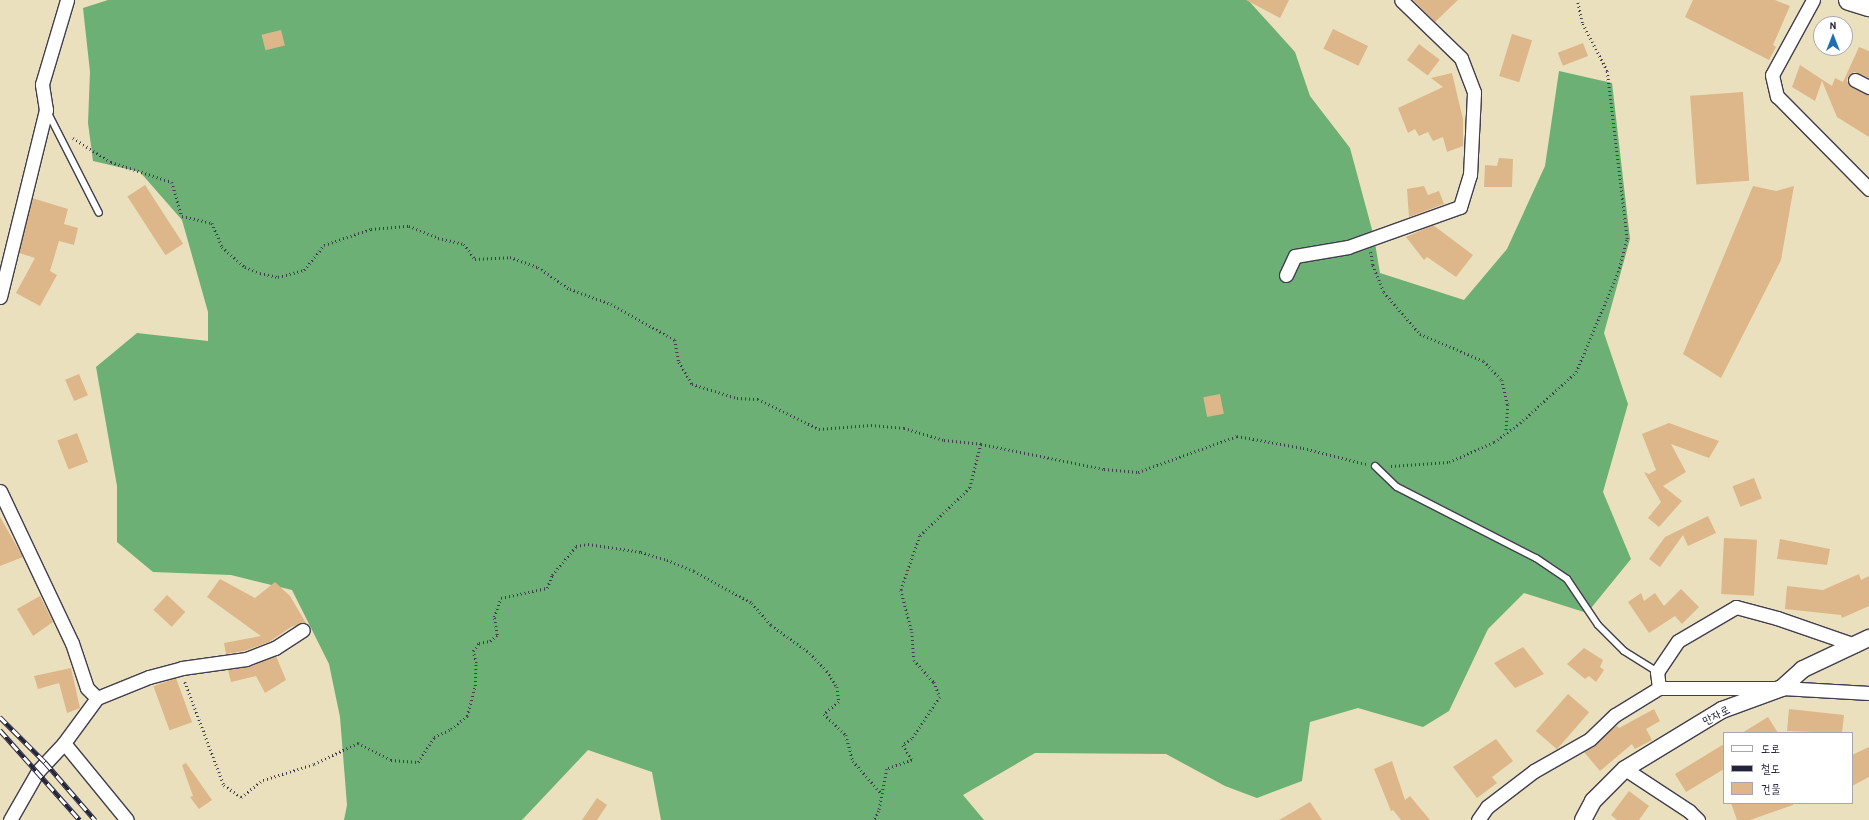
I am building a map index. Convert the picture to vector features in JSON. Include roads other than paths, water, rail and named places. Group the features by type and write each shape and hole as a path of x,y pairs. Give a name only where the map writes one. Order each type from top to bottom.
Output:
{"main road":[{"path":"1849,0 1869,6"}],"street":[{"path":"0,297 46,110 42,84 67,0"},
{"path":"1286,275 1295,256 1348,247 1460,207 1470,175 1474,92 1461,58 1401,0"},
{"path":"1813,0 1772,75 1777,96 1869,188"},
{"path":"1855,80 1869,87"},
{"path":"0,492 72,643 87,688 97,698"},
{"path":"1659,688 1656,672 1678,641 1736,607 1862,641"},
{"path":"10,820 38,771 64,743 97,698 149,677 182,668 246,659 275,648 303,630"},
{"name":"만자로","path":"1588,817 1593,801 1625,769 1722,710 1782,688 1804,669 1862,641"},
{"path":"1478,820 1487,806 1534,771 1590,739 1615,715 1659,688 1782,688 1869,693"},
{"path":"64,743 127,820"},
{"path":"1625,769 1689,811 1698,820"}],"lane":[{"path":"46,110 99,213"},
{"path":"1375,466 1397,487 1536,558 1567,579 1598,625 1624,651 1656,672"}],"railway":[{"path":"0,717 45,762 95,820"},
{"path":"0,730 80,820"}]}
